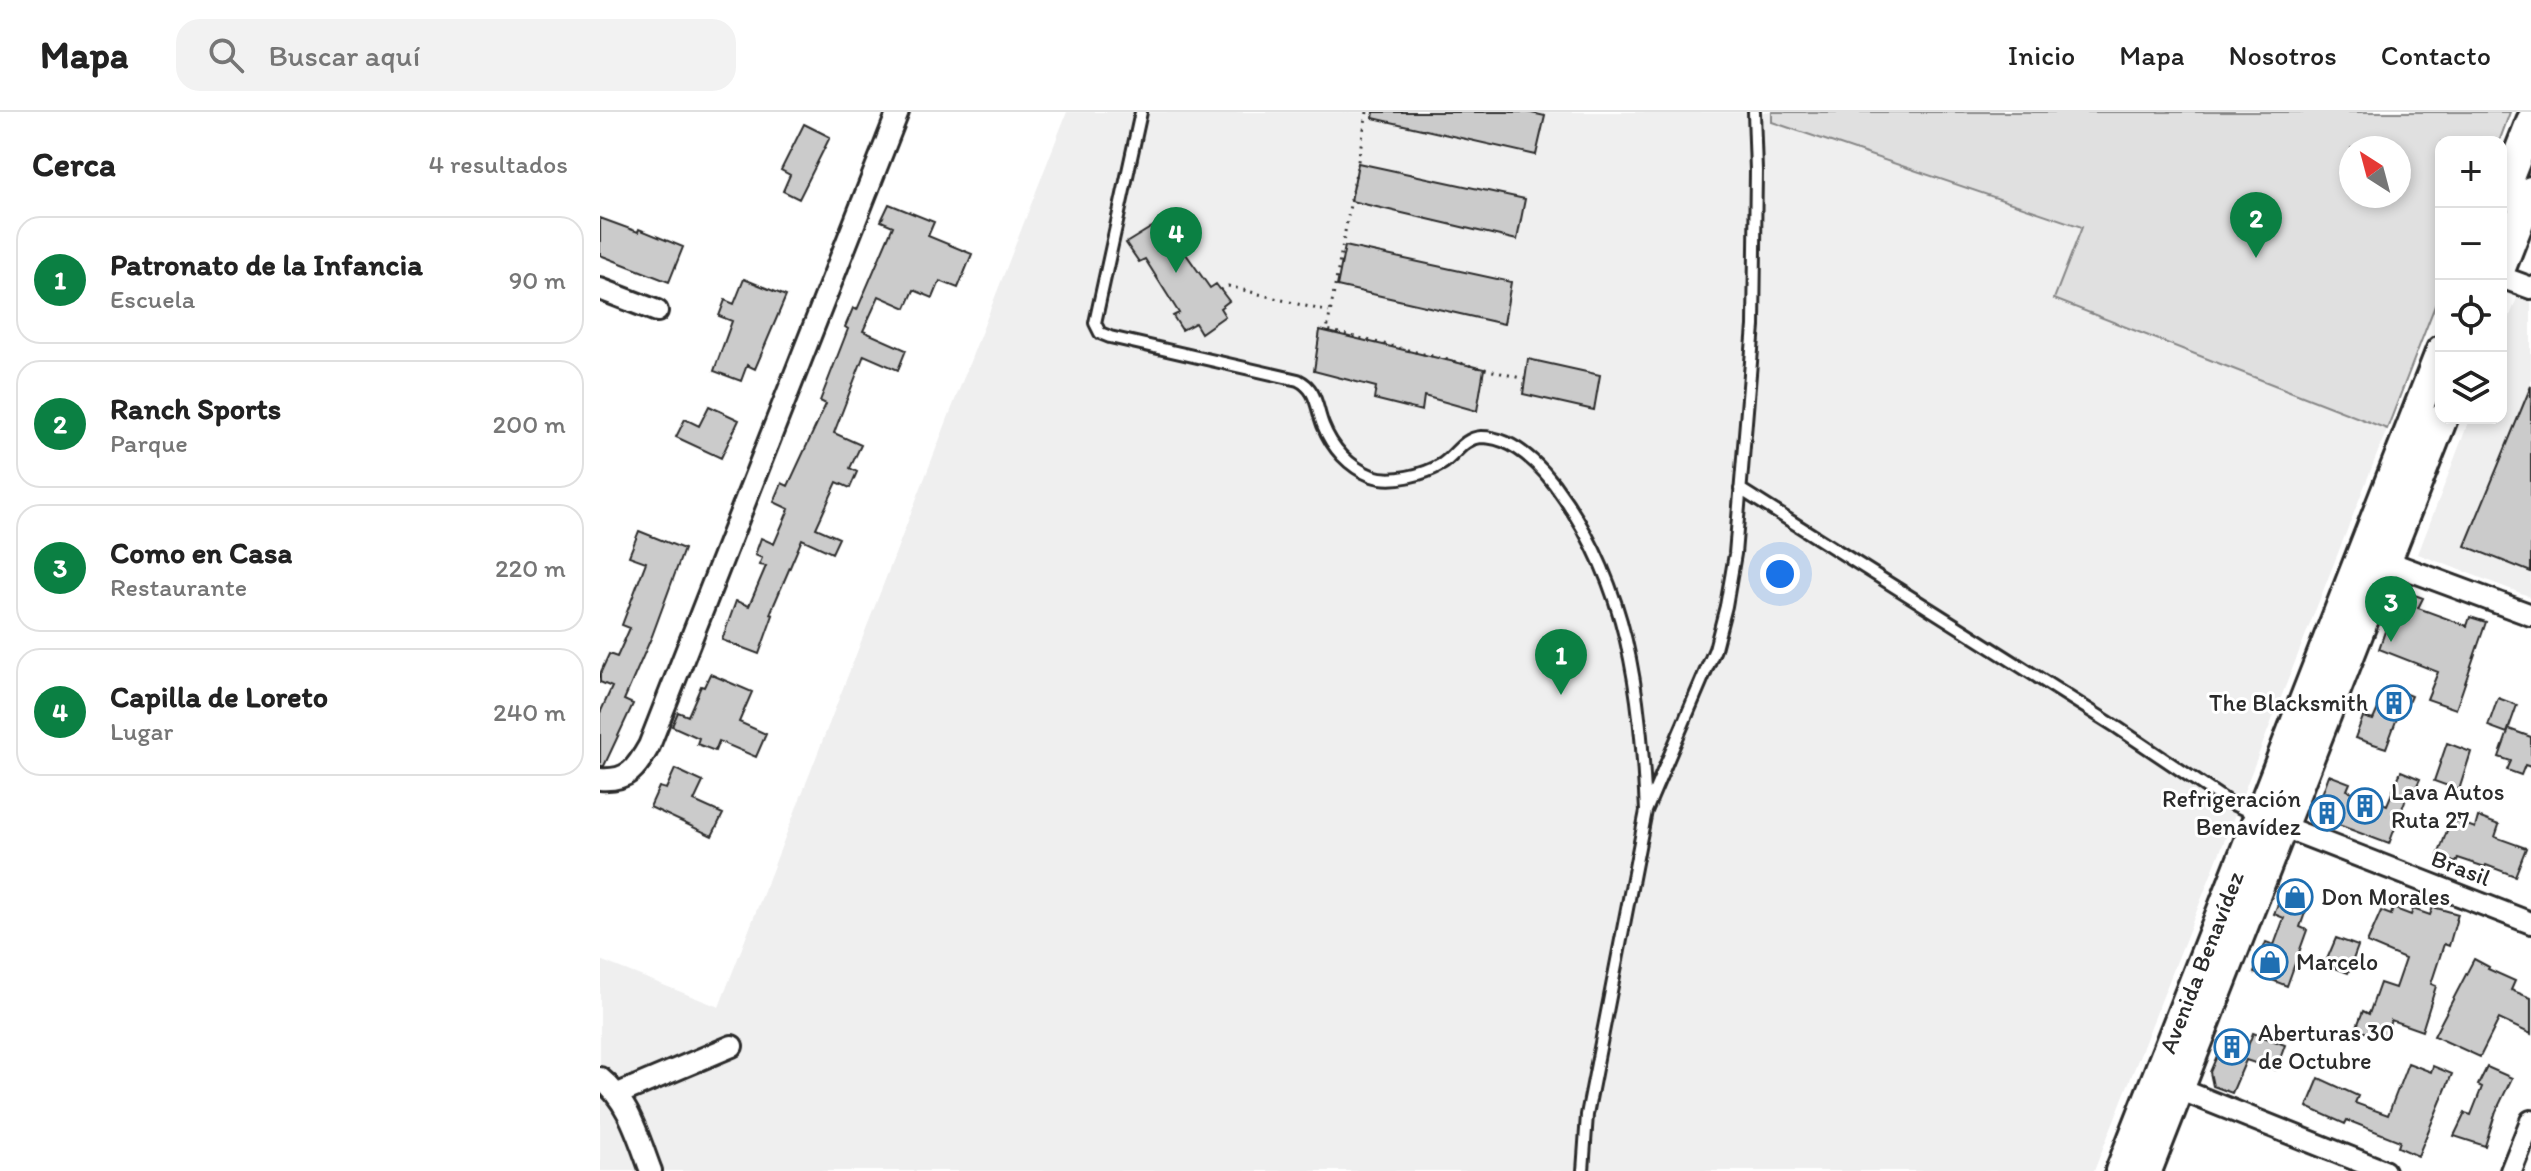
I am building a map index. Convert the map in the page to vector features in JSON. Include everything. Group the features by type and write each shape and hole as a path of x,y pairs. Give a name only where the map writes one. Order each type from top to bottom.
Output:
{"main road":[{"path":"2507,183 2531,121"},
{"path":"2507,253 2531,191"},
{"name":"Avenida Benavídez","path":"2147,1171 2179,1089 2440,352"},
{"name":"Avenida Benavídez","path":"2120,1171 2388,562 2441,424"}],"street":[{"path":"600,779 614,780 627,775 640,763 649,746 898,112"},
{"path":"2507,279 2531,288"},
{"path":"600,289 657,311"},
{"path":"2388,562 2531,615"},
{"name":"Brasil","path":"2272,822 2531,923"},
{"path":"618,1094 732,1046"},
{"path":"600,1078 618,1094 629,1114 651,1171"},
{"path":"2179,1089 2384,1171"},
{"path":"2511,1171 2531,1121"}],"lane":[{"path":"1141,112 1095,323 1100,333 1298,380 1313,392 1323,426 1336,450 1357,469 1375,477 1404,477 1443,464 1463,444 1478,437 1502,441 1531,457 1569,504 1606,575 1620,613 1643,742 1646,811"},
{"path":"1583,1171 1587,1115 1646,811 1715,649 1729,593 1754,326 1754,112"},
{"path":"1740,489 2118,728 2228,802 2272,822"}],"path":[{"path":"1367,112 1327,330 1525,379"},
{"path":"1221,290 1228,286 1329,312"}],"shaded area":[{"path":"1067,112 1772,112 1773,123 2082,227 2055,299 2387,429 2094,1171 600,1171 600,960 719,1007"},
{"path":"1772,112 2510,112 2501,136 2435,136 2435,305 2387,429 2054,299 2082,227 1772,122"},
{"path":"2519,293 2531,297 2531,597 2418,554 2468,424 2507,424 2507,324"}],"building":[{"path":"1374,112 1527,112 1545,116 1536,155 1373,118"},
{"path":"804,124 830,137 799,199 783,191 790,175 781,170"},
{"path":"1358,163 1525,199 1517,240 1351,201"},
{"path":"889,204 934,222 928,236 972,254 958,288 940,281 933,298 914,290 906,308 879,296 863,331 906,350 898,370 864,355 834,433 861,445 850,468 857,472 850,488 837,482 816,528 839,538 832,553 802,539 770,614 773,615 759,654 722,640 736,601 749,606 766,566 759,565 762,558 755,555 761,538 774,544 789,509 774,502 782,483 788,486 826,404 820,401 848,329 845,327 853,308 857,310 893,226 881,221"},
{"path":"1170,216 1184,235 1176,240 1210,288 1216,284 1229,301 1220,308 1225,316 1201,333 1195,323 1182,330 1173,316 1179,313 1145,259 1139,262 1126,243"},
{"path":"600,218 638,232 639,229 683,247 669,282 600,255"},
{"path":"1345,246 1511,282 1504,324 1337,286"},
{"path":"744,279 786,296 755,369 747,365 741,381 714,371 732,321 719,316 725,300 734,304"},
{"path":"1320,330 1484,369 1477,411 1424,396 1422,411 1374,399 1376,387 1314,371"},
{"path":"1528,359 1600,375 1594,410 1523,394"},
{"path":"2531,386 2531,572 2465,546"},
{"path":"709,406 739,420 721,458 676,437 685,419 699,426"},
{"path":"639,531 684,549 624,700 633,704 604,766 600,766 600,713 612,687 600,682 600,674 609,654 617,657 630,628 622,625 646,562 629,556"},
{"path":"2412,594 2423,598 2418,608 2467,626 2470,617 2486,622 2456,709 2427,699 2438,672 2379,649 2397,596"},
{"path":"710,674 752,692 739,722 766,734 756,757 719,741 715,751 697,744 699,738 672,726 678,712 688,716 701,686 704,687"},
{"path":"2391,688 2411,696 2404,712 2400,710 2386,748 2355,738 2363,717 2373,720 2385,693 2389,694"},
{"path":"2498,698 2517,705 2507,733 2488,726"},
{"path":"2509,729 2531,737 2531,767 2525,765 2521,775 2507,770 2511,761 2499,757"},
{"path":"2447,743 2471,752 2459,790 2434,781"},
{"path":"675,769 703,782 694,801 723,814 712,836 650,807 659,787 666,789"},
{"name":"Lava Autos Ruta 27","path":"2401,771 2420,779 2414,792 2409,790 2389,844 2320,818 2317,808 2329,775 2350,783 2347,790 2387,805"},
{"path":"2478,817 2499,825 2495,837 2526,848 2515,876 2486,865 2458,858 2456,863 2438,856 2451,819 2475,828"},
{"path":"2285,887 2311,896 2300,927 2307,930 2287,986 2254,973 2266,942 2274,945 2284,918 2274,914"},
{"path":"2433,907 2458,914 2449,946 2444,944 2431,984 2436,986 2422,1031 2391,1020 2384,1039 2356,1029 2363,1011 2369,1014 2380,983 2395,988 2405,959 2367,943 2381,911 2391,915 2393,908 2411,915 2413,909 2430,915"},
{"path":"2336,938 2358,946 2348,973 2325,964"},
{"path":"2474,959 2515,981 2511,990 2531,998 2531,1034 2499,1019 2480,1057 2434,1036"},
{"path":"2253,1033 2285,1045 2276,1070 2246,1060 2232,1093 2213,1086 2210,1072 2225,1037 2248,1046"},
{"path":"2408,1063 2431,1072 2433,1066 2452,1074 2418,1156 2398,1147 2400,1141 2347,1120 2345,1124 2307,1107 2319,1078 2358,1096 2355,1103 2388,1115"},
{"path":"2487,1067 2512,1078 2496,1111 2485,1146 2454,1136 2465,1113 2471,1115 2482,1087 2478,1085"}],"place":[{"name":"Ranch Sports","path":"2256,258"},
{"name":"Capilla de Loreto","path":"1176,273"},
{"name":"Como en Casa","path":"2391,642"},
{"name":"Patronato de la Infancia","path":"1561,695"},
{"name":"The Blacksmith","path":"2394,703"},
{"name":"Lava Autos Ruta 27","path":"2365,806"},
{"name":"Refrigeración Benavídez","path":"2327,813"},
{"name":"Don Morales","path":"2295,897"},
{"name":"Marcelo","path":"2270,962"},
{"name":"Aberturas 30 de Octubre","path":"2232,1047"}]}
